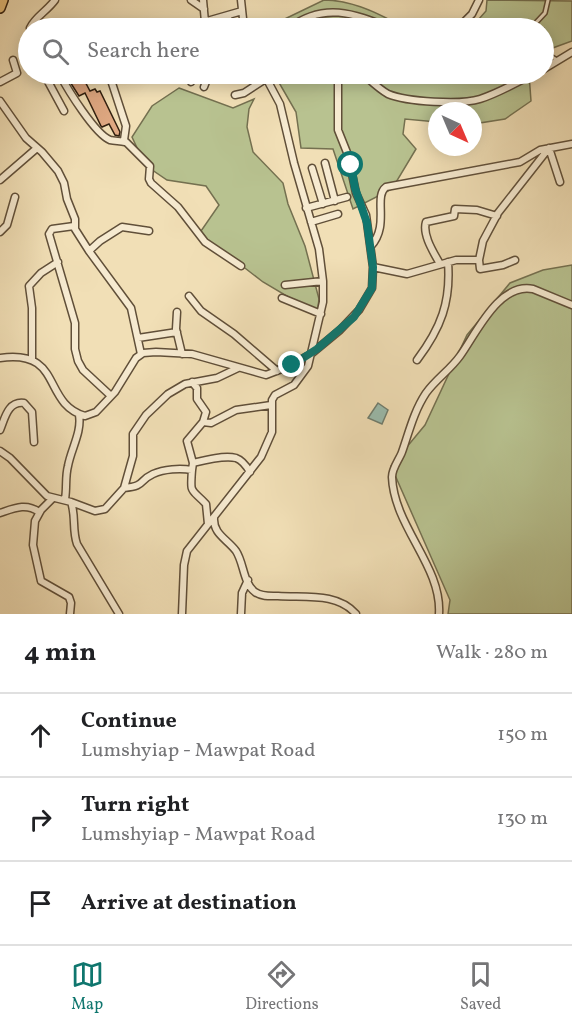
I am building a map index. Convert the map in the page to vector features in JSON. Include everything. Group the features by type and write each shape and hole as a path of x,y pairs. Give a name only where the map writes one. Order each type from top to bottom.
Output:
{"main road":[{"path":"0,8 3,0"}],"street":[{"path":"37,18 55,0"},
{"path":"191,0 204,9"},
{"path":"202,18 203,0"},
{"path":"241,0 243,18"},
{"path":"468,18 479,0"},
{"path":"218,18 242,11"},
{"path":"309,18 342,12 362,18"},
{"path":"554,63 572,52"},
{"path":"0,82 17,73 13,60"},
{"path":"49,84 64,111"},
{"path":"65,84 88,118 103,134 110,140 125,142"},
{"path":"112,84 126,126 123,139 149,165 151,183 178,207 200,238 241,266"},
{"path":"235,95 244,93 256,84"},
{"path":"182,614 185,558 190,547 261,458 272,432 271,405 275,395 297,382 308,366 321,314 323,281 319,249 306,208 280,104 270,84"},
{"path":"141,354 156,352 196,355 262,374 277,371 311,354 340,330 363,305 372,288 371,246 366,215 355,188 348,155 338,130 338,84"},
{"path":"375,84 385,92 402,98 460,102 482,99 513,84"},
{"path":"0,101 26,138 51,161 62,179 75,219 74,226 89,251 131,308 141,354 111,396 93,414 85,416 79,415 64,402 45,370 32,359 17,356 0,358"},
{"path":"371,246 380,232 380,194 386,187 520,162 540,150 572,144"},
{"path":"0,180 37,148"},
{"path":"549,148 560,182"},
{"path":"515,260 503,265 480,269 479,260 483,241 497,216 549,148"},
{"path":"325,164 335,201"},
{"path":"312,168 323,204"},
{"path":"0,232 7,225 15,196"},
{"path":"306,208 347,197"},
{"path":"440,264 429,243 426,222 454,216 455,209 477,210 497,216"},
{"path":"311,222 338,214"},
{"path":"74,226 50,231 49,234 75,323 75,349 78,361 83,370 111,396"},
{"path":"89,251 122,227 149,231"},
{"path":"373,267 408,274 461,259 479,260"},
{"path":"32,359 30,286 41,273 58,262"},
{"path":"417,360 434,337 440,323 449,289 448,262"},
{"path":"285,285 323,281"},
{"path":"439,614 437,591 399,512 392,477 416,414 428,392 456,361 478,327 511,292 526,287 544,292 572,305"},
{"path":"189,296 201,311 234,334 277,371"},
{"path":"282,298 321,314"},
{"path":"177,312 177,332 182,354"},
{"path":"138,338 177,332"},
{"path":"0,451 10,458 41,490 53,498 102,510 124,488 132,460 133,434 137,426 168,394 192,382 217,378 238,368"},
{"path":"192,382 197,388 197,399 205,410 203,422 188,441 192,467 190,487 196,497 206,504 208,524"},
{"path":"0,430 14,404 24,403 32,412 34,442"},
{"path":"203,422 211,423 236,410 271,405"},
{"path":"79,415 80,426 67,468 68,500 74,516 75,537 119,614"},
{"path":"124,488 138,486 155,473 192,467 210,458 240,460 250,472"},
{"path":"53,498 39,512 35,521 33,545 40,578 43,583 69,597 70,614"},
{"path":"0,513 28,506 39,512"},
{"path":"214,517 215,528 237,553 251,587 261,595 340,601 356,614"},
{"path":"241,614 242,593 248,580"}],"lane":[{"path":"540,18 545,13 548,0"},
{"path":"554,59 558,61"}],"green space":[{"path":"324,0 345,2 386,18 287,18"},
{"path":"487,0 572,1 572,41 554,48 554,18 480,18 486,11"},
{"path":"280,84 530,84 531,101 505,119 482,123 482,102 428,102 428,121 405,119 403,134 416,149 392,189 353,209 333,149 301,148 296,112"},
{"path":"179,88 233,108 254,99 249,109 247,127 253,152 283,183 288,204 305,246 319,299 317,314 263,282 210,243 201,231 219,205 206,186 167,180 145,165 132,137 152,106"},
{"path":"572,265 572,614 448,614 450,600 391,466 425,425 467,335 510,283 543,270"}],"shaded area":[{"path":"378,403 388,410 382,424 368,418"}],"building":[{"path":"71,84 86,84 90,91 95,89 97,92 100,91 120,132 119,136 115,135 109,124 101,126 85,93 79,96"}],"route":[{"path":"292,365 317,349 340,330 354,317 371,292 374,276 366,215 355,188 351,165"}]}
